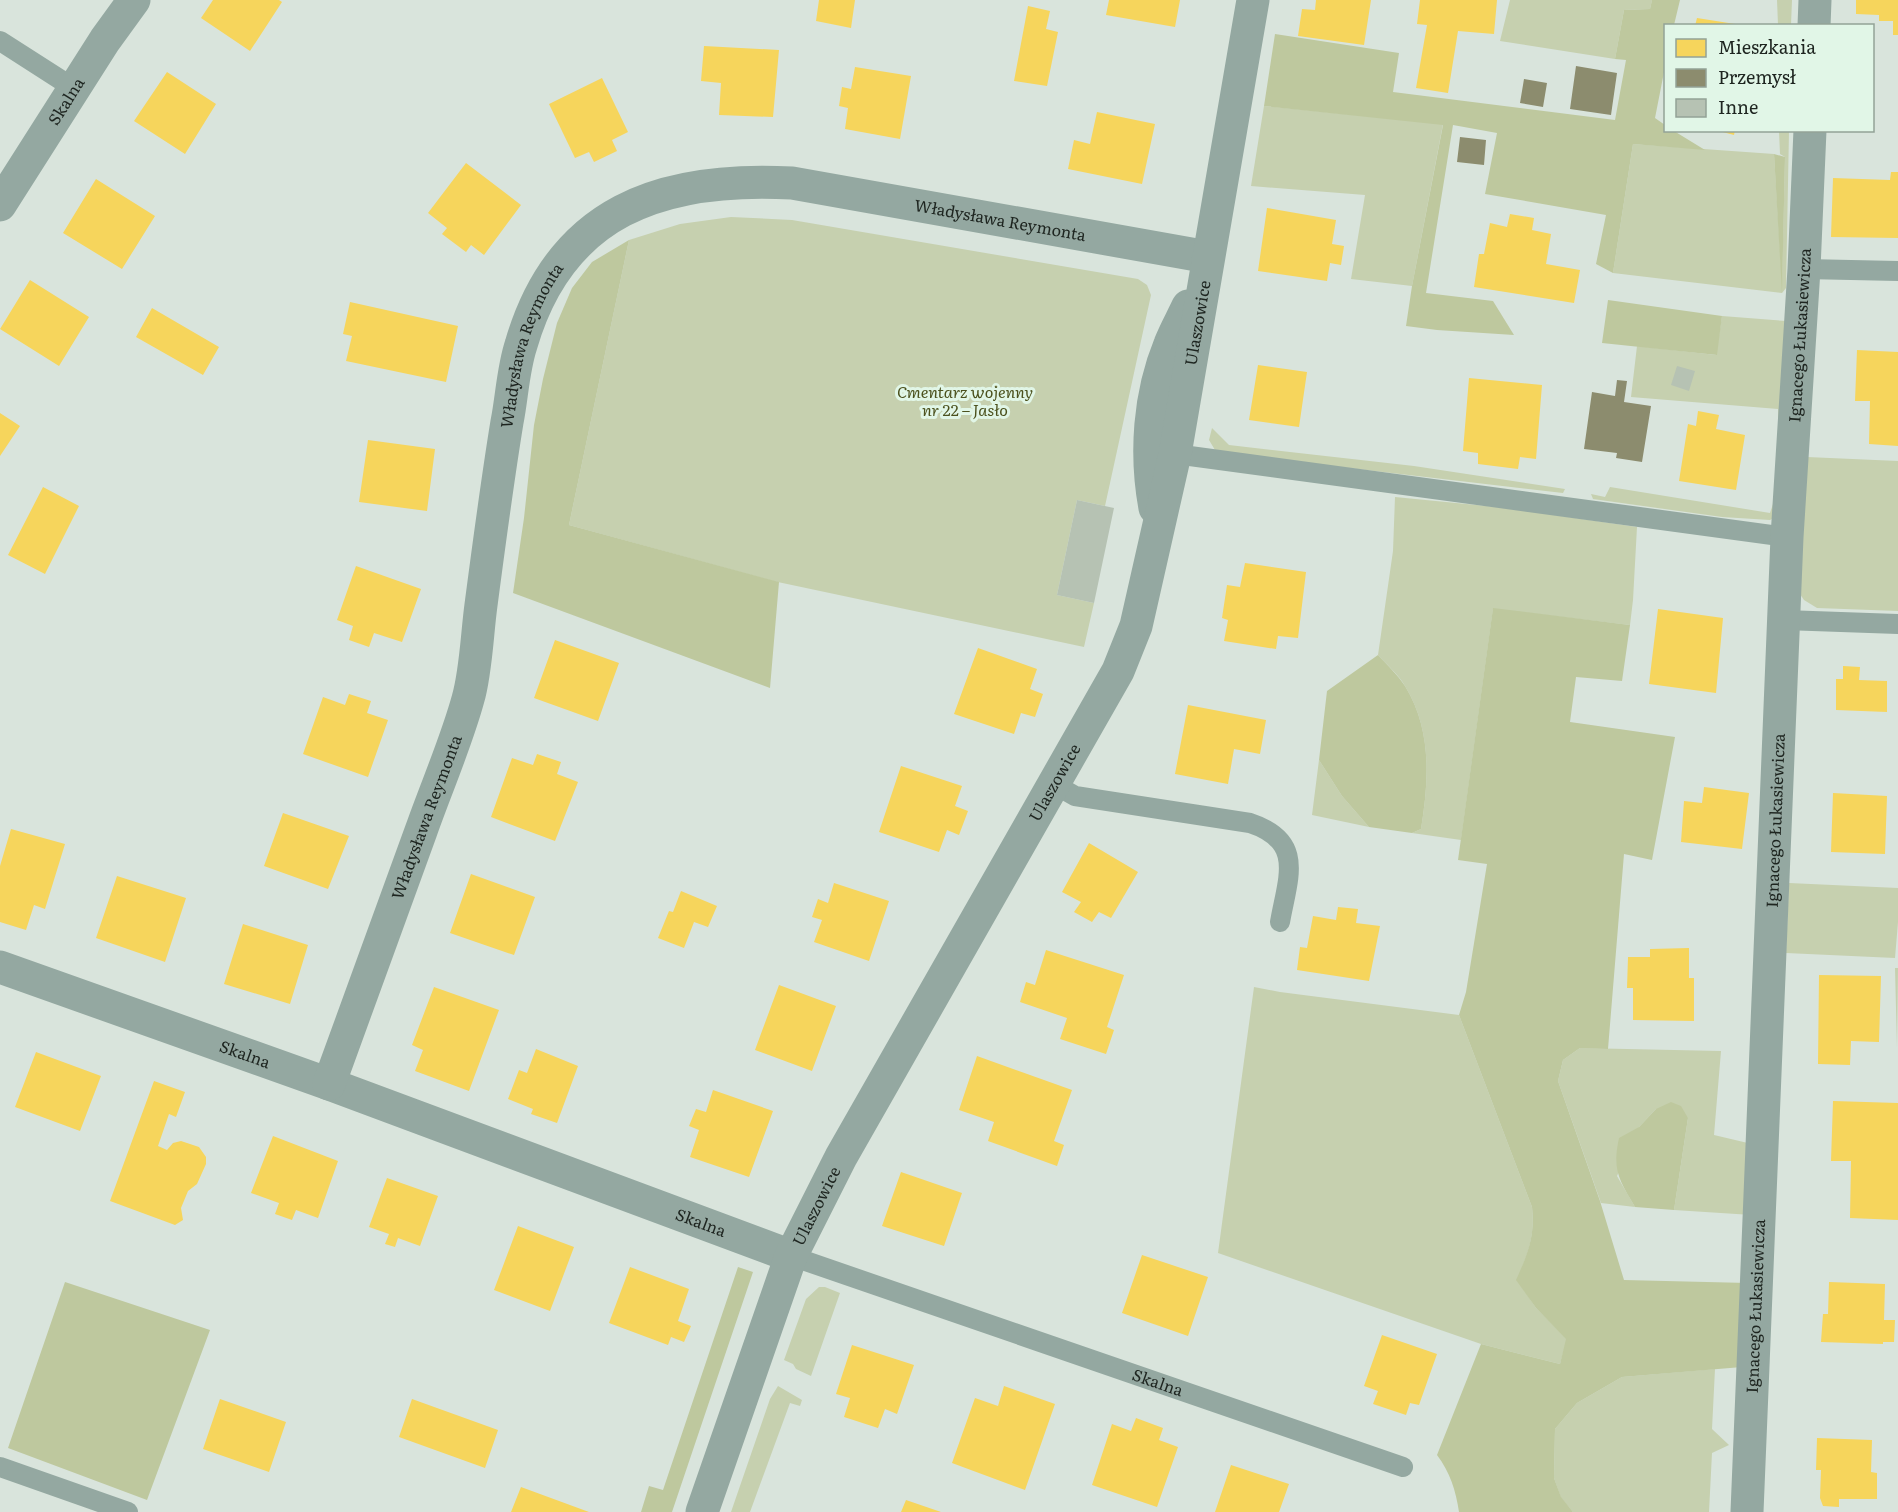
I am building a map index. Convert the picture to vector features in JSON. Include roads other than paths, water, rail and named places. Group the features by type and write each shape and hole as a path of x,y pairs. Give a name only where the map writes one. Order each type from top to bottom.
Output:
{"street":[{"name":"Skalna","path":"0,205 105,40 134,0"},
{"name":"Ulaszowice","path":"702,1512 791,1256 841,1157 1118,671 1136,626 1175,454 1253,0"},
{"path":"1814,24 1815,0"},
{"name":"Ignacego Łukasiewicza","path":"1747,1512 1787,537 1804,269 1810,132"},
{"name":"Władysława Reymonta","path":"329,1084 468,699 499,474 520,347 532,312 550,277 570,251 595,227 619,211 675,191 732,183 777,182 1208,257"},
{"path":"1158,527 1148,457 1153,412 1170,344 1208,257"},
{"name":"Skalna","path":"0,967 329,1084 791,1256"}],"lane":[{"path":"0,41 75,89"},
{"path":"1804,269 1898,271"},
{"path":"1175,454 1787,537"},
{"path":"1784,620 1898,624"},
{"path":"1053,784 1075,796 1250,823 1266,828 1284,845 1289,857 1280,922"},
{"name":"Skalna","path":"791,1256 1403,1467"},
{"path":"0,1467 128,1512"}],"park label":[{"name":"Cmentarz wojenny nr 22 – Jasło","path":"965,401"}]}
